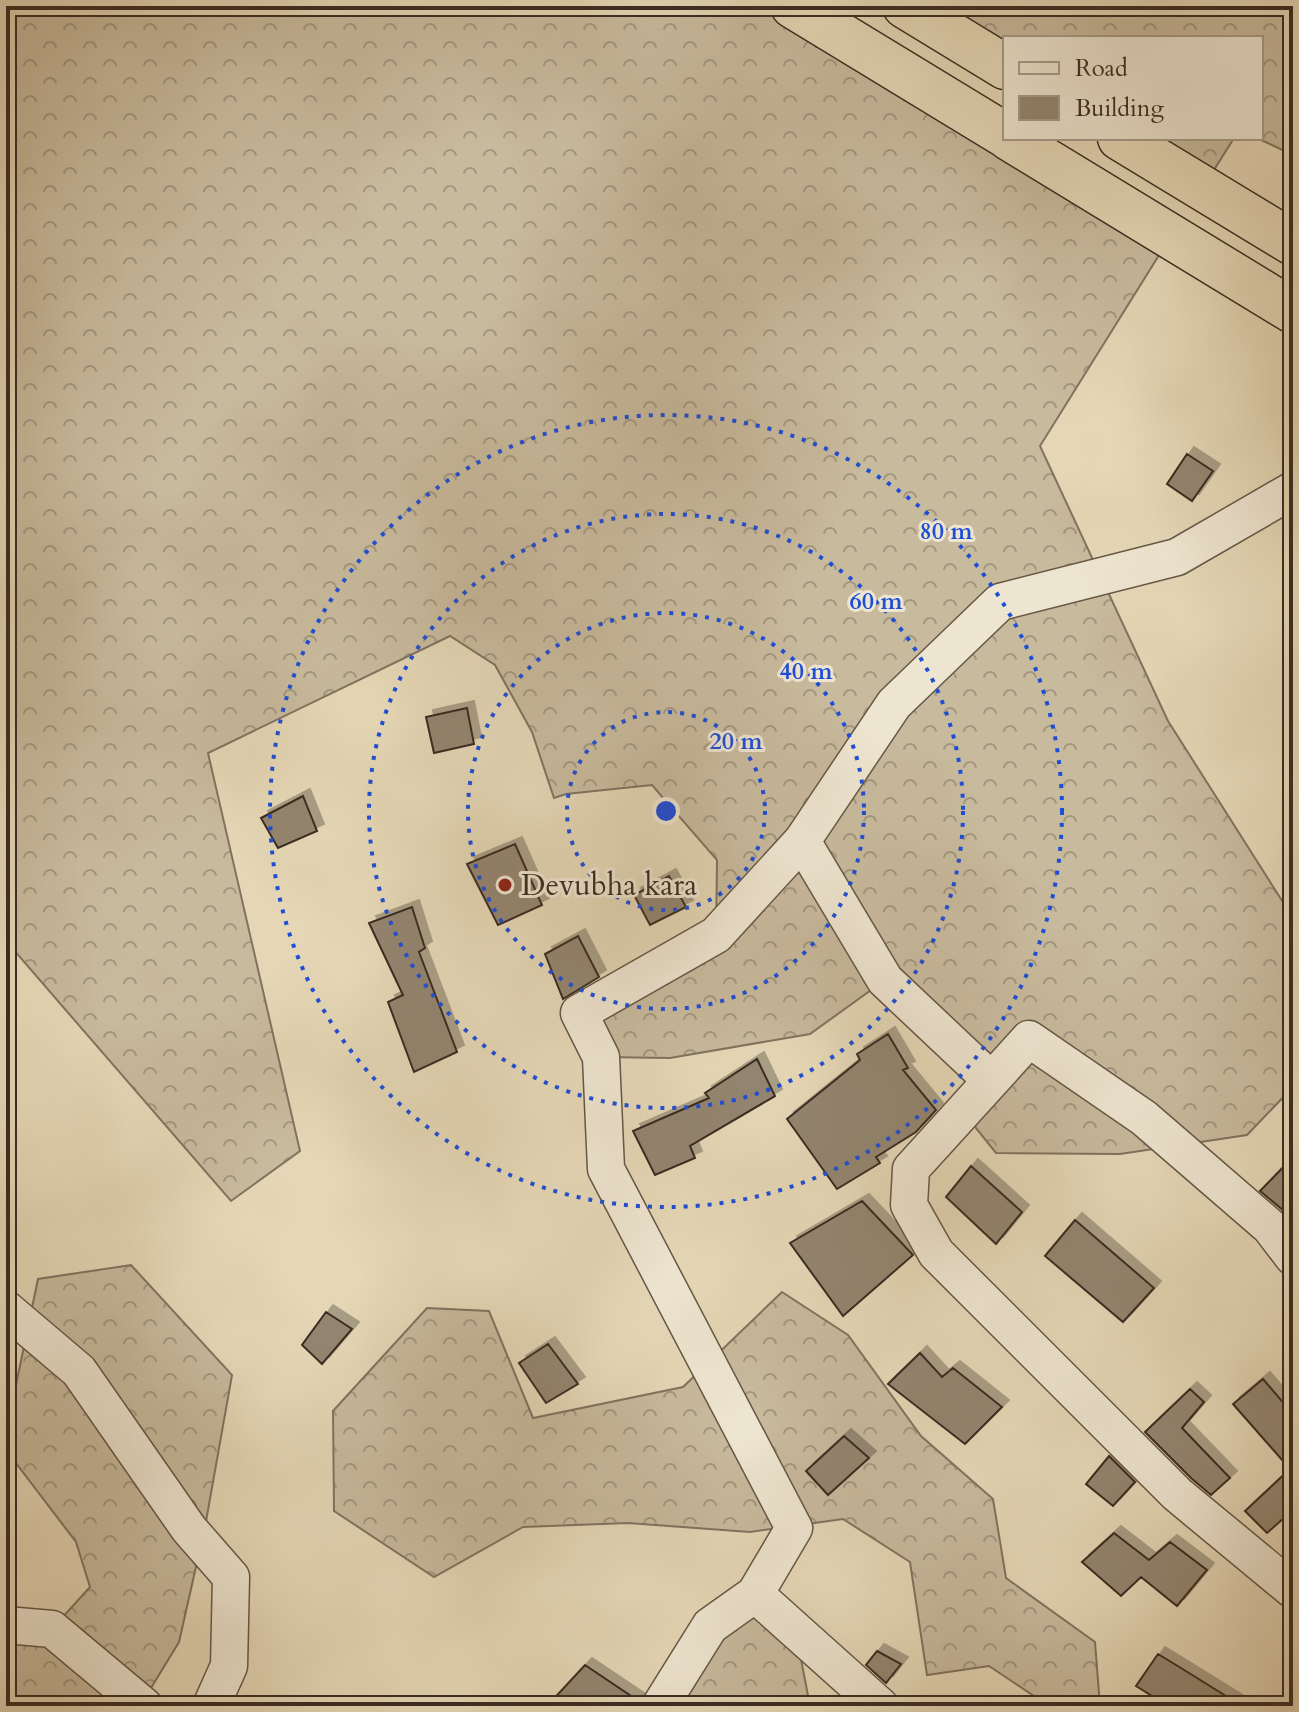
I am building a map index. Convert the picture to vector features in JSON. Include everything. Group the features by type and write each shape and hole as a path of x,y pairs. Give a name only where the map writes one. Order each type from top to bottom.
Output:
{"highway":[{"path":"793,6 1003,135"},
{"path":"905,6 1003,66"},
{"path":"1012,140 1293,311"},
{"path":"1123,140 1293,243"}],"street":[{"path":"660,1706 710,1626 755,1594 794,1528 606,1169 601,1057 579,1013 716,935 802,841 894,704 1000,602 1177,557 1293,490"},
{"path":"802,841 885,980 991,1080"},
{"path":"1293,1257 1270,1227 1144,1118 1029,1039 911,1169 909,1205 936,1253 1177,1494 1293,1590"},
{"path":"6,1309 79,1371 189,1529 231,1577 229,1666 211,1706"},
{"path":"755,1594 880,1706"},
{"path":"6,1625 52,1629 144,1706"}],"green space":[{"path":"6,6 793,6 1003,134 1003,140 1013,140 1171,236 1040,446 1168,721 1293,918 1293,1087 1247,1135 1120,1154 996,1153 963,1112 991,1081 885,980 810,1034 670,1058 601,1057 579,1013 716,935 717,860 652,785 554,798 532,732 495,665 450,636 208,753 300,1151 231,1201 6,941"},
{"path":"919,6 1293,6 1293,155 1261,140 1263,36 1003,36 1003,60"},
{"path":"1127,140 1233,140 1202,189"},
{"path":"131,1265 232,1375 205,1527 179,1642 140,1706 6,1706 6,1625 52,1629 90,1587 76,1542 6,1450 6,1433 38,1279"},
{"path":"782,1292 848,1335 921,1436 993,1499 1006,1578 1095,1642 1100,1706 1049,1706 989,1666 927,1675 910,1562 843,1519 750,1532 628,1523 523,1527 434,1577 334,1511 333,1411 427,1308 489,1311 533,1418 683,1387"},
{"path":"755,1594 800,1654 810,1706 673,1706"}],"building":[{"path":"1187,454 1213,471 1192,501 1167,484"},
{"path":"467,708 474,744 434,753 426,717"},
{"path":"303,796 317,831 278,848 261,818"},
{"name":"Devubha kara","path":"515,844 542,905 498,925 467,864"},
{"path":"669,876 686,907 650,925 634,895"},
{"path":"412,907 425,948 419,952 457,1052 414,1072 388,1002 403,995 369,923"},
{"path":"578,936 599,977 563,999 545,954"},
{"path":"888,1034 908,1068 903,1070 936,1110 916,1132 876,1157 880,1163 837,1189 787,1119 860,1060 857,1054"},
{"path":"757,1059 775,1096 690,1146 695,1158 655,1175 633,1131 709,1098 705,1093"},
{"path":"1293,1157 1293,1222 1260,1191"},
{"path":"971,1166 1022,1212 996,1244 946,1197"},
{"path":"862,1201 913,1255 843,1316 790,1243"},
{"path":"1075,1220 1154,1288 1123,1322 1045,1256"},
{"path":"326,1312 352,1329 322,1364 302,1345"},
{"path":"548,1344 578,1384 546,1403 519,1363"},
{"path":"920,1353 942,1377 953,1368 1002,1407 965,1444 888,1384"},
{"path":"1263,1379 1293,1414 1293,1510 1267,1533 1245,1511 1290,1469 1233,1404"},
{"path":"1190,1389 1204,1402 1182,1428 1230,1478 1211,1495 1145,1432"},
{"path":"844,1436 869,1458 828,1495 806,1471"},
{"path":"1109,1456 1135,1482 1113,1506 1086,1484"},
{"path":"1114,1533 1149,1560 1170,1542 1207,1570 1177,1606 1141,1577 1121,1596 1082,1562"},
{"path":"877,1651 901,1664 886,1683 866,1665"},
{"path":"1158,1654 1242,1706 1168,1706 1136,1686"},
{"path":"585,1665 640,1702 639,1706 547,1706"}],"place":[{"name":"Devubha kara","path":"505,885"}]}
